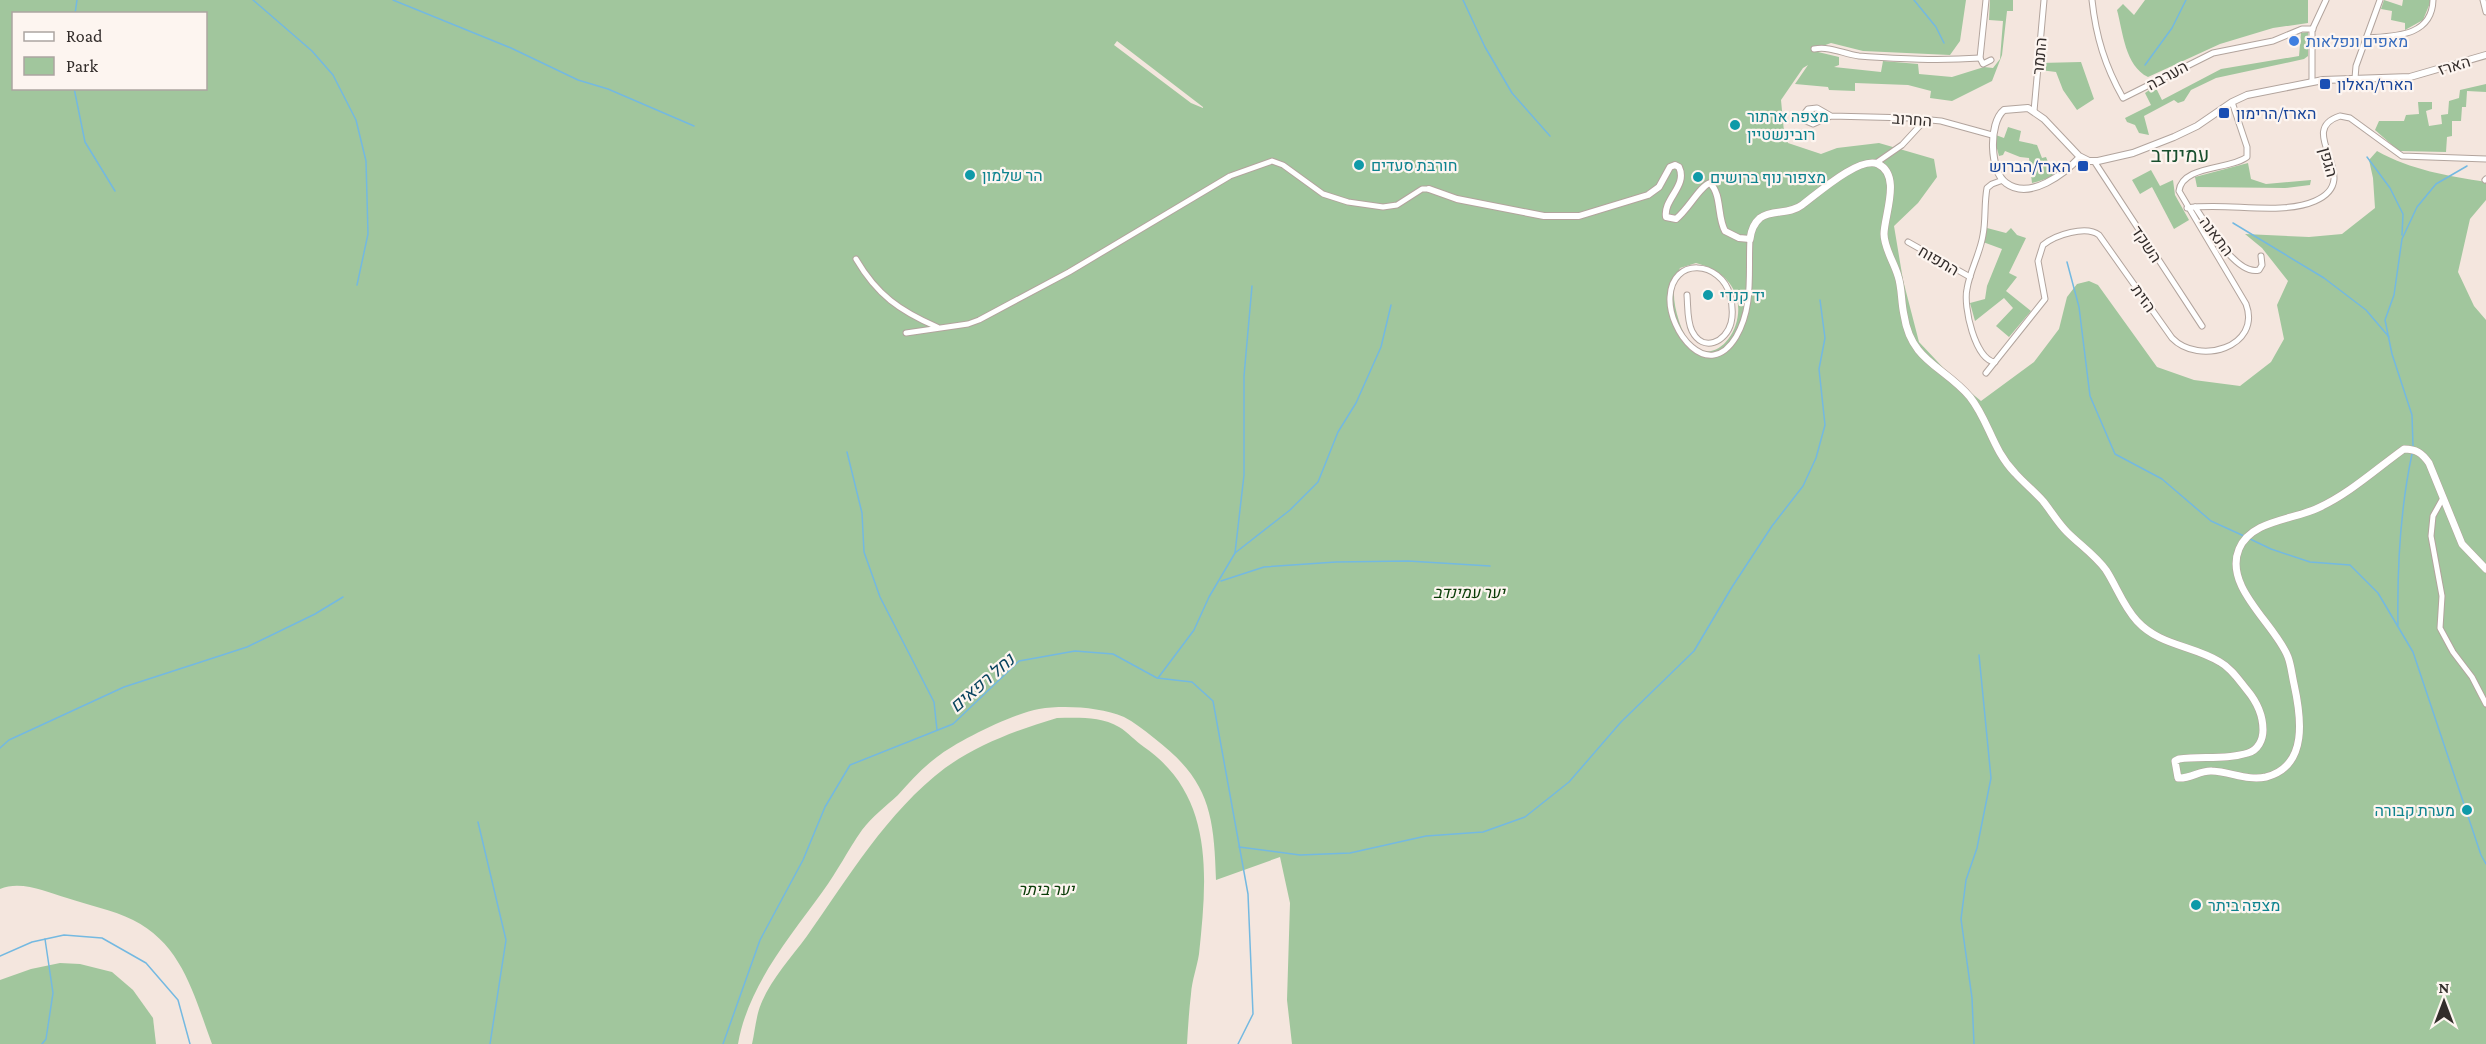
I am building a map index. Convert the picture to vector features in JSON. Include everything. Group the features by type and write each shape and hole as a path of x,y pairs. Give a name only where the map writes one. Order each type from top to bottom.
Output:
{"main road":[{"path":"1750,239 1752,228 1764,215 1794,210 1854,168 1876,163 1884,170 1891,188 1891,201 1884,233 1898,277 1906,327 1917,349 1928,362 1968,396 1979,411 2004,461 2043,502 2065,531 2106,571 2125,606 2137,622 2162,641 2220,661 2230,669 2256,702 2262,718 2262,737 2261,743 2251,753 2229,757 2179,759 2175,761 2178,778 2186,779 2202,771 2250,778 2265,777 2279,772 2288,764 2296,753 2300,741 2296,693 2288,657 2245,593 2239,578 2237,557 2244,540 2257,530 2317,509 2404,449 2413,449 2426,459 2462,544 2486,569"}],"street":[{"path":"1986,0 1980,58 1983,64 1991,60"},
{"name":"התמר","path":"2034,111 2044,0"},
{"name":"הערבה","path":"2092,0 2096,36 2111,77 2122,98 2213,53 2273,41 2302,28 2313,29"},
{"path":"2312,81 2313,29 2326,0"},
{"path":"2355,78 2356,67 2380,0"},
{"path":"2367,38 2403,36 2415,31 2429,17 2433,0"},
{"path":"2483,0 2486,12"},
{"path":"1814,49 1826,47 1853,55 1915,61 1980,58"},
{"name":"הארז","path":"2094,161 2133,153 2174,137 2247,95 2312,81 2414,76 2486,55"},
{"path":"2187,208 2179,191 2185,179 2247,157 2247,147 2232,102"},
{"path":"2080,156 2059,177 2040,185 2017,187 2003,180 1999,174 1992,135 1994,126 2003,110 2026,107 2034,111 2080,156 2094,161"},
{"name":"החרוב","path":"1831,116 1813,124 1806,121 1804,114 1806,110 1814,108 1831,116 1926,119 1992,135"},
{"name":"הגפן","path":"2187,208 2291,207 2309,204 2323,197 2333,189 2336,181 2324,143 2323,132 2329,122 2340,116 2350,118 2402,156 2486,159"},
{"path":"1876,163 1902,145 1926,119"},
{"path":"906,333 979,320 1069,272 1230,176 1272,161 1283,165 1323,194 1348,202 1383,207 1397,205 1422,189 1429,189 1457,199 1544,216 1579,216 1648,195 1659,187 1670,167 1674,165 1679,167 1682,173 1681,181 1665,209 1666,217 1676,219 1683,214 1702,187 1710,183 1714,188 1725,231 1739,238 1750,239 1750,289 1747,309 1737,335 1729,347 1712,354 1693,350 1681,333 1670,304 1672,283 1687,269 1701,267 1712,272 1725,284 1730,294 1731,323 1726,333 1717,342 1711,344 1701,341 1692,331 1687,296"},
{"name":"השקד","path":"2094,161 2202,326"},
{"path":"1995,362 1985,358 1979,350 1968,314 1966,297 1982,239 1987,188 2003,180"},
{"name":"התאנה","path":"2195,207 2223,247 2242,267 2250,271 2259,270 2262,265 2261,256"},
{"name":"הזית","path":"1986,373 2044,299 2038,261 2041,248 2046,242 2056,237 2086,231 2094,231 2099,235 2176,342 2198,352 2210,352 2239,338 2249,326 2246,304 2187,208"},
{"name":"התפוח","path":"1908,242 1970,277"},
{"path":"856,260 868,280 898,308 939,328"},
{"path":"2443,498 2433,516 2431,537 2442,596 2440,628 2453,652 2472,677 2486,704"}],"green space":[{"name":"יער עמינדב","path":"0,0 1966,0 1960,41 1950,55 1863,51 1831,43 1817,48 1818,52 1839,57 1839,65 1834,67 1881,72 1883,61 1918,64 1919,74 1952,77 1984,67 1993,68 2000,59 2003,21 1989,20 1990,0 2013,0 2013,11 2007,11 2002,55 1992,81 1952,101 1930,98 1931,91 1908,85 1855,83 1855,91 1829,90 1828,87 1795,84 1808,65 1803,68 1781,100 1784,132 1788,143 1821,154 1837,148 1879,143 1934,159 1937,177 1918,203 1894,226 1903,280 1919,342 1952,377 1981,401 2034,362 2059,329 2067,297 2077,284 2089,281 2098,285 2157,367 2194,380 2240,386 2271,362 2284,339 2277,305 2288,281 2262,248 2245,234 2309,237 2342,234 2375,208 2369,160 2377,151 2416,168 2486,182 2486,200 2470,219 2458,272 2474,306 2486,320 2486,1044 1292,1044 1287,1000 1290,903 1280,857 1216,880 1210,817 1205,800 1187,768 1172,753 1128,719 1104,711 1071,707 1039,709 1015,716 958,743 921,770 875,816 862,830 828,884 771,963 751,1002 738,1044 212,1044 184,973 164,943 150,931 117,913 43,890 25,886 0,889","holes":["1117,41 1203,107 1203,108 1191,103 1114,45","1696,263 1723,276 1736,294 1738,315 1732,333 1721,347 1706,352 1692,344 1679,321 1675,307 1675,281 1680,268"]},
{"path":"2145,0 2308,0 2308,23 2273,28 2220,44 2148,77 2140,72 2130,57 2117,10 2123,4 2134,15"},
{"path":"2384,0 2402,6 2403,0 2430,0 2430,3 2423,20 2405,30 2405,23 2391,20 2392,11 2381,9"},
{"path":"2308,32 2308,56 2304,59 2216,78 2191,90 2184,101 2178,103 2174,100 2144,116 2149,135 2139,133 2135,125 2127,122 2125,118 2151,105 2145,93 2155,86 2162,100 2221,69 2299,56 2301,33"},
{"path":"2081,62 2094,99 2077,110 2063,90 2056,72 2040,70 2040,63"},
{"path":"2486,84 2486,92 2467,91 2466,107 2462,107 2461,121 2452,121 2452,136 2447,137 2446,152 2399,151 2375,130 2379,121 2404,121 2406,115 2419,114 2418,102 2432,102 2432,109 2426,111 2429,126 2442,124 2441,115 2448,114 2449,101 2459,98 2460,90"},
{"path":"2008,127 2021,131 2019,141 2037,145 2042,158 2046,157 2048,162 2068,164 2052,176 2032,183 2029,158 2005,151 1999,156 1993,134 2004,138"},
{"path":"2248,163 2251,179 2266,184 2311,180 2310,185 2285,188 2197,187 2195,177"},
{"path":"2151,170 2160,186 2173,180 2175,195 2189,220 2174,229 2152,187 2140,194 2132,180"},
{"path":"1987,228 2006,233 2011,228 2017,235 2026,238 2009,273 2017,277 2006,291 2031,311 2009,337 1996,326 2013,308 2004,298 1975,321 1970,303 1985,299 1987,286 2002,249 1983,242"},
{"name":"יער ביתר","path":"1057,718 1096,719 1112,723 1122,729 1167,767 1184,789 1195,814 1201,840 1204,896 1187,1044 752,1044 759,1009 770,986 853,869 905,805 924,785 958,759 1013,733"},
{"path":"60,963 80,964 112,972 133,990 153,1018 156,1044 0,1044 0,980 31,969"}],"waterway":[{"path":"75,12 77,0"},
{"path":"253,0 312,51 333,75 356,120 366,161 368,234 357,285"},
{"path":"393,0 511,48 578,80 608,89 694,126"},
{"path":"1463,0 1485,47 1512,93 1550,136"},
{"path":"1914,0 1936,27 1944,43"},
{"path":"2145,65 2172,28 2186,0"},
{"path":"74,90 85,142 115,191"},
{"path":"2367,157 2390,188 2403,214 2402,235"},
{"path":"2413,446 2412,415 2392,354 2385,320 2394,295 2402,239 2417,207 2436,184 2467,166"},
{"path":"2233,223 2324,278 2366,310 2389,337"},
{"path":"2067,262 2079,307 2090,396 2115,454 2162,479 2211,521 2244,536"},
{"path":"1235,553 1244,475 1244,376 1252,286"},
{"path":"1239,847 1300,855 1350,853 1426,836 1483,832 1525,817 1569,782 1621,722 1694,651 1772,526 1803,486 1816,458 1825,425 1819,369 1825,338 1820,300"},
{"path":"1158,678 1194,630 1209,597 1235,553 1290,510 1318,482 1338,432 1356,403 1381,347 1391,305"},
{"path":"847,452 862,513 864,552 880,597 934,702 937,730"},
{"path":"2398,625 2400,539 2412,454"},
{"path":"2248,538 2271,549 2310,562 2350,565 2378,593 2413,652 2486,864"},
{"path":"1221,581 1264,567 1336,562 1408,561 1490,566"},
{"path":"0,748 9,740 124,687 247,647 315,614 343,597"},
{"name":"נחל רפאים","path":"723,1044 760,940 803,860 825,807 850,765 953,724 1019,661 1075,651 1113,654 1157,678 1192,682 1213,701 1248,894 1253,1014 1238,1044"},
{"path":"1974,1044 1972,998 1961,919 1966,880 1977,848 1991,778 1979,655"},
{"path":"478,822 506,940 490,1044"},
{"name":"נחל רפאים","path":"0,956 32,942 64,935 102,938 146,963 178,1000 190,1044"},
{"path":"42,1044 46,1039 53,993 45,939"}],"place":[{"name":"מאפים ונפלאות","path":"2294,41"},
{"name":"הארז/האלון","path":"2325,84"},
{"name":"הארז/הרימון","path":"2224,113"},
{"name":"מצפה ארתור רובינשטיין","path":"1735,125"},
{"name":"חורבת סעדים","path":"1359,165"},
{"name":"הארז/הברוש","path":"2083,166"},
{"name":"הר שלמון","path":"970,175"},
{"name":"מצפור נוף ברושים","path":"1698,177"},
{"name":"יד קנדי","path":"1708,295"},
{"name":"מערת קבורה","path":"2467,810"},
{"name":"מצפה ביתר","path":"2196,905"}],"district":[{"name":"עמינדב","path":"2180,155"}]}
